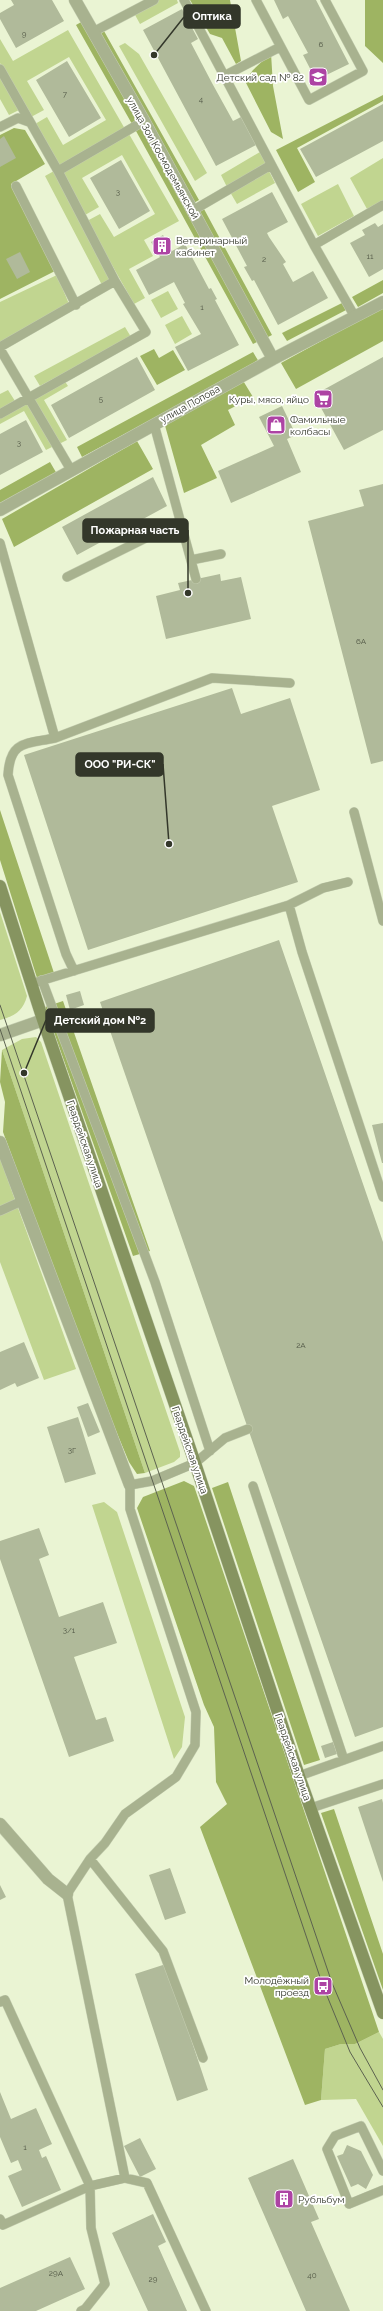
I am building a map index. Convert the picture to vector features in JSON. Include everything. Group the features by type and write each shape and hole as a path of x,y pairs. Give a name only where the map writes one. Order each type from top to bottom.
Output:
{"street":[{"name":"улица Зои Космодемьянской","path":"75,0 144,121 273,359"},
{"name":"улица Попова","path":"0,510 273,359 383,302"},
{"name":"Гвардейская улица","path":"0,886 37,982 43,1020 195,1463 299,1776 383,2013"},
{"path":"0,1035 43,1020"},
{"path":"0,1142 130,1486"},
{"path":"0,1824 48,1879 67,1894"}],"lane":[{"path":"93,32 154,0"},
{"path":"184,0 314,245 355,317"},
{"path":"256,0 309,100 363,71 325,0"},
{"path":"224,76 280,47"},
{"path":"0,69 58,171 115,281 146,332 0,414"},
{"path":"0,127 18,118 29,122"},
{"path":"58,171 144,121"},
{"path":"192,211 272,165"},
{"path":"16,186 76,305"},
{"path":"314,245 383,206"},
{"path":"71,470 0,348 115,281"},
{"path":"154,424 196,579"},
{"path":"67,577 180,521"},
{"path":"0,543 55,738"},
{"path":"191,560 221,554"},
{"path":"74,971 66,954 8,775 9,758 19,746 55,738 212,678 290,683"},
{"path":"354,812 383,921"},
{"path":"210,1451 155,1282 37,982 289,905 323,888 348,882"},
{"path":"289,905 302,952 383,1197"},
{"path":"0,1211 22,1201"},
{"path":"126,2178 67,1894 90,1859 105,1843 125,1814 176,1777 195,1746 196,1712 130,1509 130,1486 152,1481 195,1463 225,1438 248,1429"},
{"path":"253,1486 344,1760"},
{"path":"299,1776 383,1746"},
{"path":"311,1808 383,1784"},
{"path":"90,1859 163,1951 203,2058"},
{"path":"0,2002 5,2000 90,2186 91,2228 105,2284 84,2310"},
{"path":"383,2171 361,2126 335,2136 327,2149 349,2204 383,2190"},
{"path":"0,2218 3,2225 90,2186 126,2178 147,2183 206,2311"}],"green space":[{"path":"158,0 177,0 178,3 140,24 134,13"},
{"path":"190,0 230,0 241,61 236,64 222,38 210,34"},
{"path":"365,0 383,0 383,63 365,46"},
{"path":"83,21 139,120 132,124 76,25"},
{"path":"68,30 125,129 60,167 35,124 47,117 63,145 106,120 69,57 27,81 44,110 31,117 0,63 0,39 13,61"},
{"path":"104,31 199,200 192,204 98,35"},
{"path":"125,43 139,54 207,173 195,181 119,46"},
{"path":"271,53 273,86 283,139 271,132 245,81 253,70"},
{"path":"0,77 19,110 9,115 0,99"},
{"path":"383,95 383,101 297,148 315,182 298,192 276,150"},
{"path":"142,127 259,341 253,344 136,131"},
{"path":"14,128 25,130 45,164 11,184 55,271 0,299 0,135"},
{"path":"129,134 179,221 144,240 153,256 129,269 145,298 134,304 87,221 100,214 114,237 155,214 122,155 82,178 99,207 85,215 61,173"},
{"path":"260,152 266,164 227,187 221,175"},
{"path":"383,158 383,200 367,209 350,178"},
{"path":"54,171 111,280 102,285 45,176"},
{"path":"269,171 275,183 237,204 230,192"},
{"path":"338,184 354,216 318,236 301,204"},
{"path":"204,209 272,335 266,338 198,213"},
{"path":"57,275 69,304 0,342 0,302"},
{"path":"383,280 383,293 358,307 352,297"},
{"path":"168,291 178,309 161,318 151,300"},
{"path":"344,302 348,309 287,341 282,333"},
{"path":"383,307 383,341 296,389 281,363"},
{"path":"182,316 192,334 175,344 165,325"},
{"path":"125,327 131,337 40,386 34,376"},
{"path":"154,349 159,358 173,350 185,370 157,385 140,356"},
{"path":"253,352 259,362 82,457 77,447"},
{"path":"242,379 253,397 228,410 235,425 201,445 217,478 184,493 164,422"},
{"path":"64,380 68,386 44,400 67,440 59,444 33,398"},
{"path":"8,390 15,401 0,410 0,394"},
{"path":"28,400 54,446 46,450 24,411 0,424 0,416"},
{"path":"137,441 153,469 14,547 2,519"},
{"path":"50,462 57,474 0,505 0,490"},
{"path":"0,810 54,973 37,978 0,860"},
{"path":"0,912 27,996 23,1006 18,1012 10,1017 0,1020"},
{"path":"63,1001 150,1251 133,1256 45,1007"},
{"path":"36,1037 41,1042 180,1452 180,1457 174,1462 145,1473 2,1050 22,1039"},
{"path":"2,1050 145,1473 137,1474 129,1462 90,1369 3,1132 5,1102 0,1082"},
{"path":"0,1158 76,1369 44,1380 0,1262"},
{"path":"184,1481 194,1486 379,2032 355,2044 341,2044 325,2049 321,2100 305,2105 200,1827 227,1804 216,1782 214,1727 204,1705 137,1508 143,1497"},
{"path":"228,1482 320,1760 304,1765 212,1488"},
{"path":"104,1502 117,1512 185,1717 182,1747 174,1759 92,1505"},
{"path":"334,1809 383,1954 383,1990 321,1813"},
{"path":"379,2032 383,2039 383,2146 356,2099 321,2100 325,2049 341,2044 355,2044"}],"building":[{"path":"11,0 52,0 64,21 16,48 0,19 0,13 14,5"},
{"path":"274,0 316,0 349,64 316,80 303,55 308,53 288,16 283,19"},
{"path":"182,9 198,39 191,43 212,83 233,121 241,117 256,145 216,166 143,30"},
{"path":"67,61 101,118 69,137 36,80"},
{"path":"383,104 383,141 316,177 300,149"},
{"path":"4,136 16,158 0,167 0,139"},
{"path":"121,160 150,211 119,229 90,178"},
{"path":"272,192 288,222 267,233 286,262 283,264 293,282 313,271 328,298 278,325 254,280 252,281 244,267 247,266 222,219"},
{"path":"375,223 378,227 383,224 383,269 369,277 350,243 365,235 362,230"},
{"path":"163,235 172,251 185,244 209,289 211,288 217,299 215,300 239,345 188,371 175,347 201,334 183,304 185,303 174,282 149,295 136,270 160,257 151,242"},
{"path":"20,252 30,272 17,279 6,259"},
{"path":"137,357 155,390 69,438 51,405"},
{"path":"383,357 383,430 344,450 314,395"},
{"path":"282,406 296,435 287,439 301,472 231,503 218,471 274,446 259,417"},
{"path":"26,420 43,452 0,475 0,434"},
{"path":"153,477 167,506 77,555 62,527"},
{"path":"383,484 383,761 371,764 308,521 364,506 359,490"},
{"path":"220,574 221,581 241,577 251,619 166,639 156,596 180,590 178,583"},
{"path":"232,688 241,714 290,698 320,790 272,806 298,882 88,950 24,755"},
{"path":"279,940 383,1242 383,1727 355,1737 100,1002"},
{"path":"80,991 84,1005 70,1010 66,995"},
{"path":"383,1123 383,1163 382,1163 372,1125"},
{"path":"24,1342 39,1378 17,1387 15,1383 0,1390 0,1352"},
{"path":"88,1403 100,1432 88,1437 77,1407"},
{"path":"78,1417 96,1474 65,1483 47,1427"},
{"path":"39,1528 49,1555 39,1559 59,1617 103,1602 117,1643 74,1657 96,1720 106,1717 114,1741 69,1757 0,1559 0,1541"},
{"path":"333,1742 337,1754 325,1758 321,1746"},
{"path":"382,1799 383,1803 383,1882 358,1807"},
{"path":"170,1868 186,1913 165,1920 149,1875"},
{"path":"0,1885 6,1897 0,1900"},
{"path":"166,1964 208,2090 177,2101 135,1974"},
{"path":"0,2092 11,2119 36,2108 52,2144 39,2150 42,2158 46,2156 61,2190 22,2207 8,2176 22,2170 18,2160 11,2163 0,2137"},
{"path":"140,2138 156,2169 140,2177 124,2146"},
{"path":"347,2145 361,2151 373,2175 366,2189 358,2184 351,2187 337,2156 343,2154"},
{"path":"293,2159 319,2219 311,2222 350,2311 306,2311 248,2178"},
{"path":"153,2214 166,2242 158,2246 187,2311 148,2311 112,2233"},
{"path":"70,2257 85,2289 36,2311 0,2311 0,2288"}],"tram line":[{"path":"0,1005 332,1983 360,2048 383,2090"},
{"path":"0,1029 323,1986 350,2052 383,2107"}],"place":[{"name":"Оптика","path":"154,55"},
{"name":"Детский сад № 82","path":"318,77"},
{"name":"Ветеринарный кабинет","path":"162,246"},
{"name":"Куры, мясо, яйцо","path":"323,399"},
{"name":"Фамильные колбасы","path":"276,425"},
{"name":"Пожарная часть","path":"188,593"},
{"name":"ООО \"РИ-СК\"","path":"169,844"},
{"name":"Детский дом №2","path":"24,1073"},
{"name":"Молодёжный проезд","path":"323,1986"},
{"name":"Рубльбум","path":"284,2199"}]}
